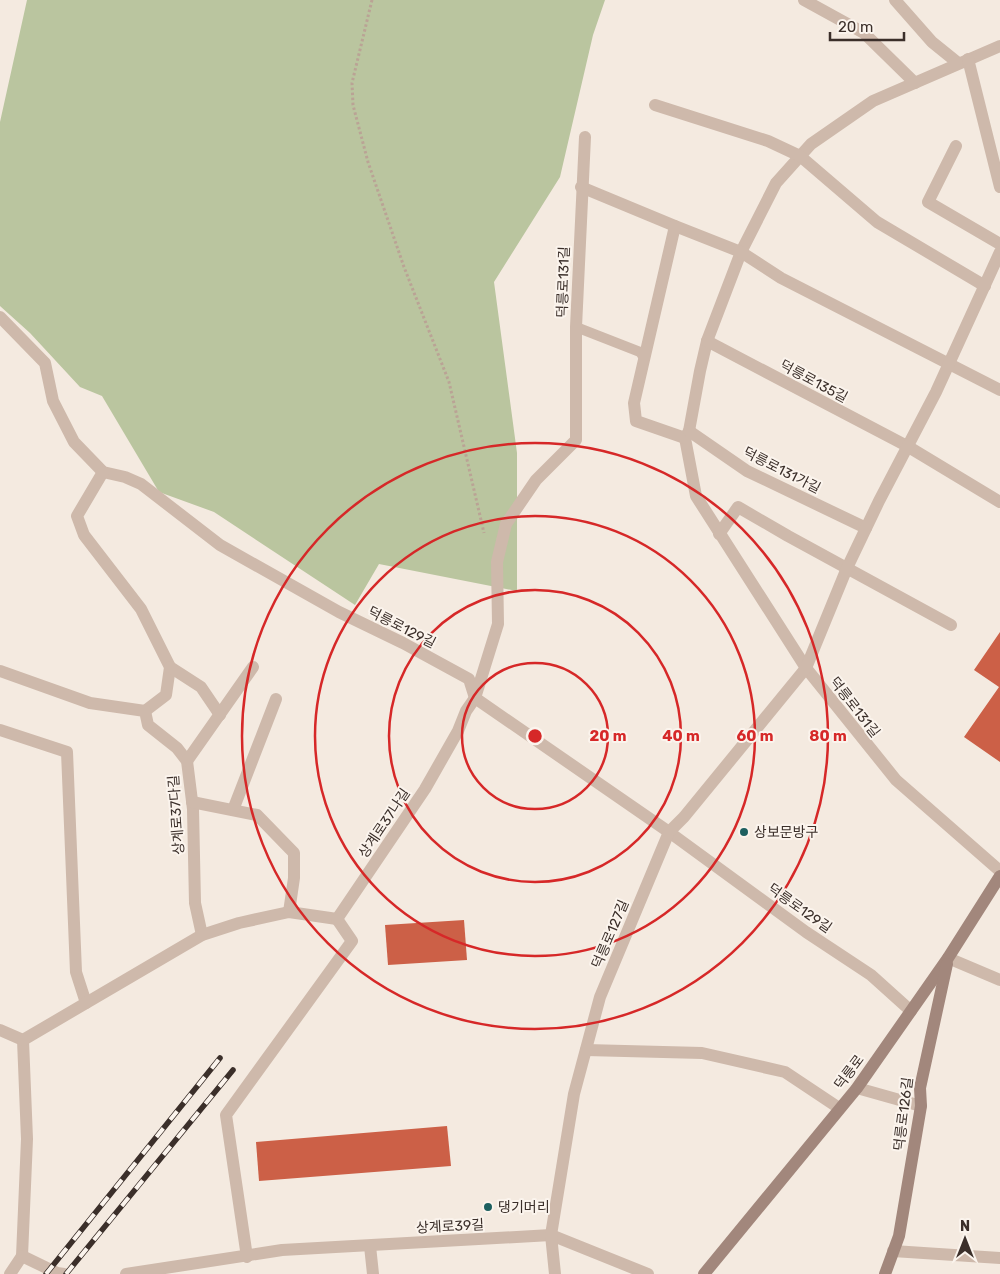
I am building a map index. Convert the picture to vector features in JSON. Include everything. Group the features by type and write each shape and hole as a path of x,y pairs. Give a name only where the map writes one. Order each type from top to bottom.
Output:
{"main road":[{"name":"덕릉로","path":"704,1274 857,1088 948,958 1000,876"},
{"name":"덕릉로126길","path":"885,1274 900,1236 921,1106 920,1088 948,958"}],"street":[{"path":"804,0 864,33 915,83"},
{"path":"895,0 932,42 963,61 1000,188"},
{"name":"덕릉로131길","path":"1000,46 873,101 811,144 776,183 741,252 707,341 687,435 696,496 806,668 896,780 1000,871"},
{"path":"655,104 768,142 800,156 876,222 985,286"},
{"name":"덕릉로131길","path":"576,327 581,187 585,137"},
{"path":"956,146 928,202 1000,244"},
{"path":"581,187 741,252 781,278 1000,390"},
{"path":"675,226 634,403 636,420 687,435"},
{"path":"669,832 684,817 806,668 866,528 936,392 1000,252"},
{"path":"0,317 45,363 52,401 74,442 103,472 77,516 84,535 141,609 170,667 201,687 220,715"},
{"name":"상계로37나길","path":"337,919 425,789 458,731 466,711 475,698 498,624 497,562 506,524 536,480 576,440 576,327"},
{"name":"덕릉로135길","path":"707,341 907,446"},
{"name":"덕릉로131가길","path":"687,435 747,471 866,528"},
{"path":"907,446 1000,502"},
{"name":"덕릉로129길","path":"103,472 124,477 141,484 220,545 339,612 469,679 475,698 669,832 806,932 871,975 911,1011"},
{"path":"719,534 738,507 952,625"},
{"path":"0,670 90,703 145,711 166,695 170,667"},
{"path":"187,761 253,667"},
{"path":"233,810 276,699"},
{"name":"상계로37다길","path":"145,711 148,725 176,748 187,761 192,802 195,903 202,935"},
{"path":"0,730 67,752 76,972 86,1003"},
{"path":"192,802 257,815 294,853 294,878 289,912"},
{"name":"덕릉로127길","path":"555,1274 551,1236 574,1094 600,997 669,832"},
{"path":"23,1040 202,935 289,912 337,919 352,940 226,1115 247,1257"},
{"path":"948,958 1000,980"},
{"path":"0,1030 23,1040"},
{"path":"10,1274 22,1256 27,1139 23,1040"},
{"path":"586,1050 702,1053 786,1072 839,1108"},
{"path":"857,1088 921,1106"},
{"name":"상계로39길","path":"126,1274 247,1257 282,1250 551,1236 648,1274"},
{"path":"370,1246 373,1274"},
{"path":"893,1251 1000,1258"},
{"path":"22,1256 57,1273 64,1274"}],"lane":[{"name":"덕릉로131길","path":"576,327 640,352 644,358"}],"path":[{"path":"372,0 352,83 353,104 368,162 404,267 449,382 485,541"}],"green space":[{"path":"27,0 605,0 593,35 560,177 494,282 517,453 517,591 379,564 355,605 214,512 159,492 102,396 80,387 30,333 0,306 0,122"}],"building":[{"path":"1000,632 1000,762 964,737 999,687 974,670"},
{"path":"464,920 467,960 388,965 385,925"},
{"path":"447,1126 451,1166 259,1181 256,1142"}],"railway":[{"path":"46,1274 220,1058"},
{"path":"66,1274 233,1070"}],"place":[{"name":"상보문방구","path":"744,832"},
{"name":"댕기머리","path":"488,1207"}]}
